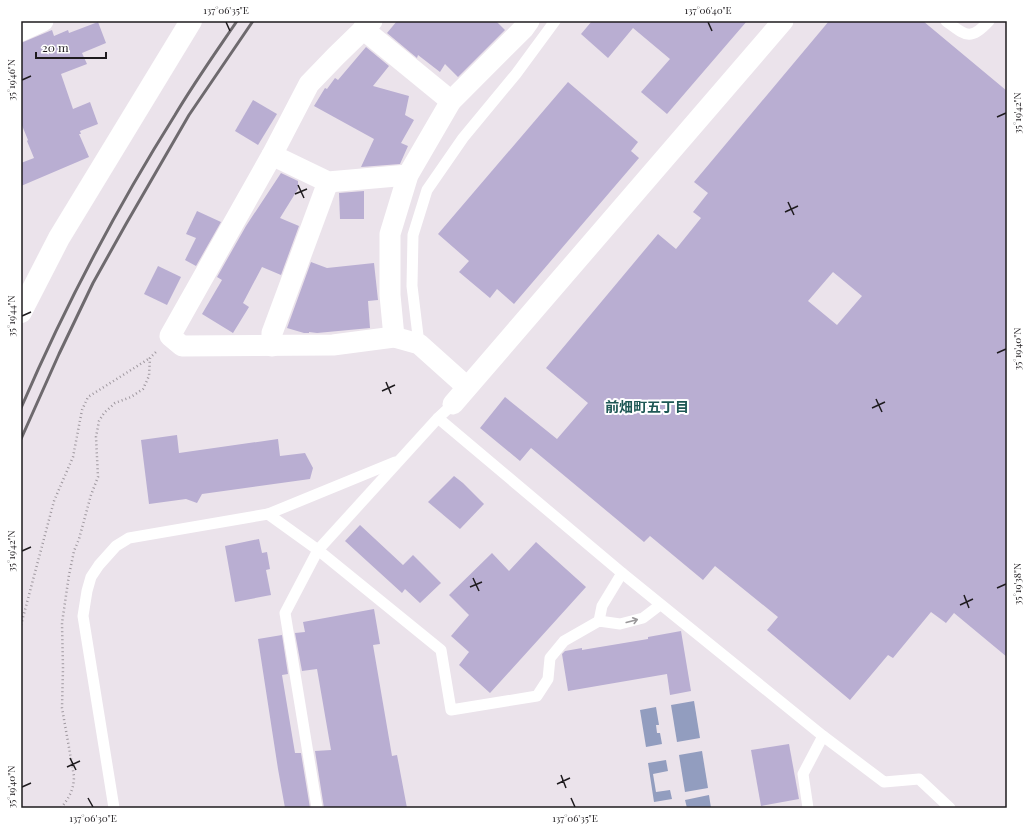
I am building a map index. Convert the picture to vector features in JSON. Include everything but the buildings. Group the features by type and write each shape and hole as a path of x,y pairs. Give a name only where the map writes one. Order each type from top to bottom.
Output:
{"street":[{"path":"21,31 43,21"},
{"path":"21,312 59,238 191,21"},
{"path":"394,337 390,295 390,234 408,175 451,101 524,28 529,21"},
{"path":"453,404 783,21"},
{"path":"451,101 368,25 309,84 272,155 170,336 182,346 334,345 394,337 419,344 467,387"},
{"path":"272,155 328,182 408,175"},
{"path":"272,346 272,333 328,182"}],"lane":[{"path":"419,344 412,286 414,235 426,190 464,138 516,74 555,21"},
{"path":"946,21 964,34 973,34 984,27 989,21"},
{"path":"317,808 285,613 318,550 438,418 453,404"},
{"path":"438,418 660,605 823,736 884,782 919,779 950,808"},
{"path":"114,808 83,616 86,591 91,577 98,565 116,546 129,538 268,514 400,460"},
{"path":"268,514 318,550 441,650 451,710 537,696 548,680 550,658 564,640 599,620 620,624 644,618 660,605"},
{"path":"599,620 602,606 622,573"},
{"path":"808,808 803,774 823,736"}],"path":[{"path":"21,625 54,501 73,458 82,410 88,397 150,358"}],"water":[{"path":"694,701 700,738 677,742 671,705"},
{"path":"656,707 659,725 656,725 657,733 660,733 662,744 646,747 640,710"},
{"path":"702,751 708,788 685,792 679,755"},
{"path":"666,760 668,771 653,774 656,792 670,790 672,799 654,802 648,763"},
{"path":"709,795 711,808 687,808 685,800"}],"railway":[{"path":"21,408 55,332 92,258 132,186 182,103 237,21"},
{"path":"21,439 93,283 189,115 253,21"}],"district":[{"name":"前畑町五丁目","path":"647,407"}]}
